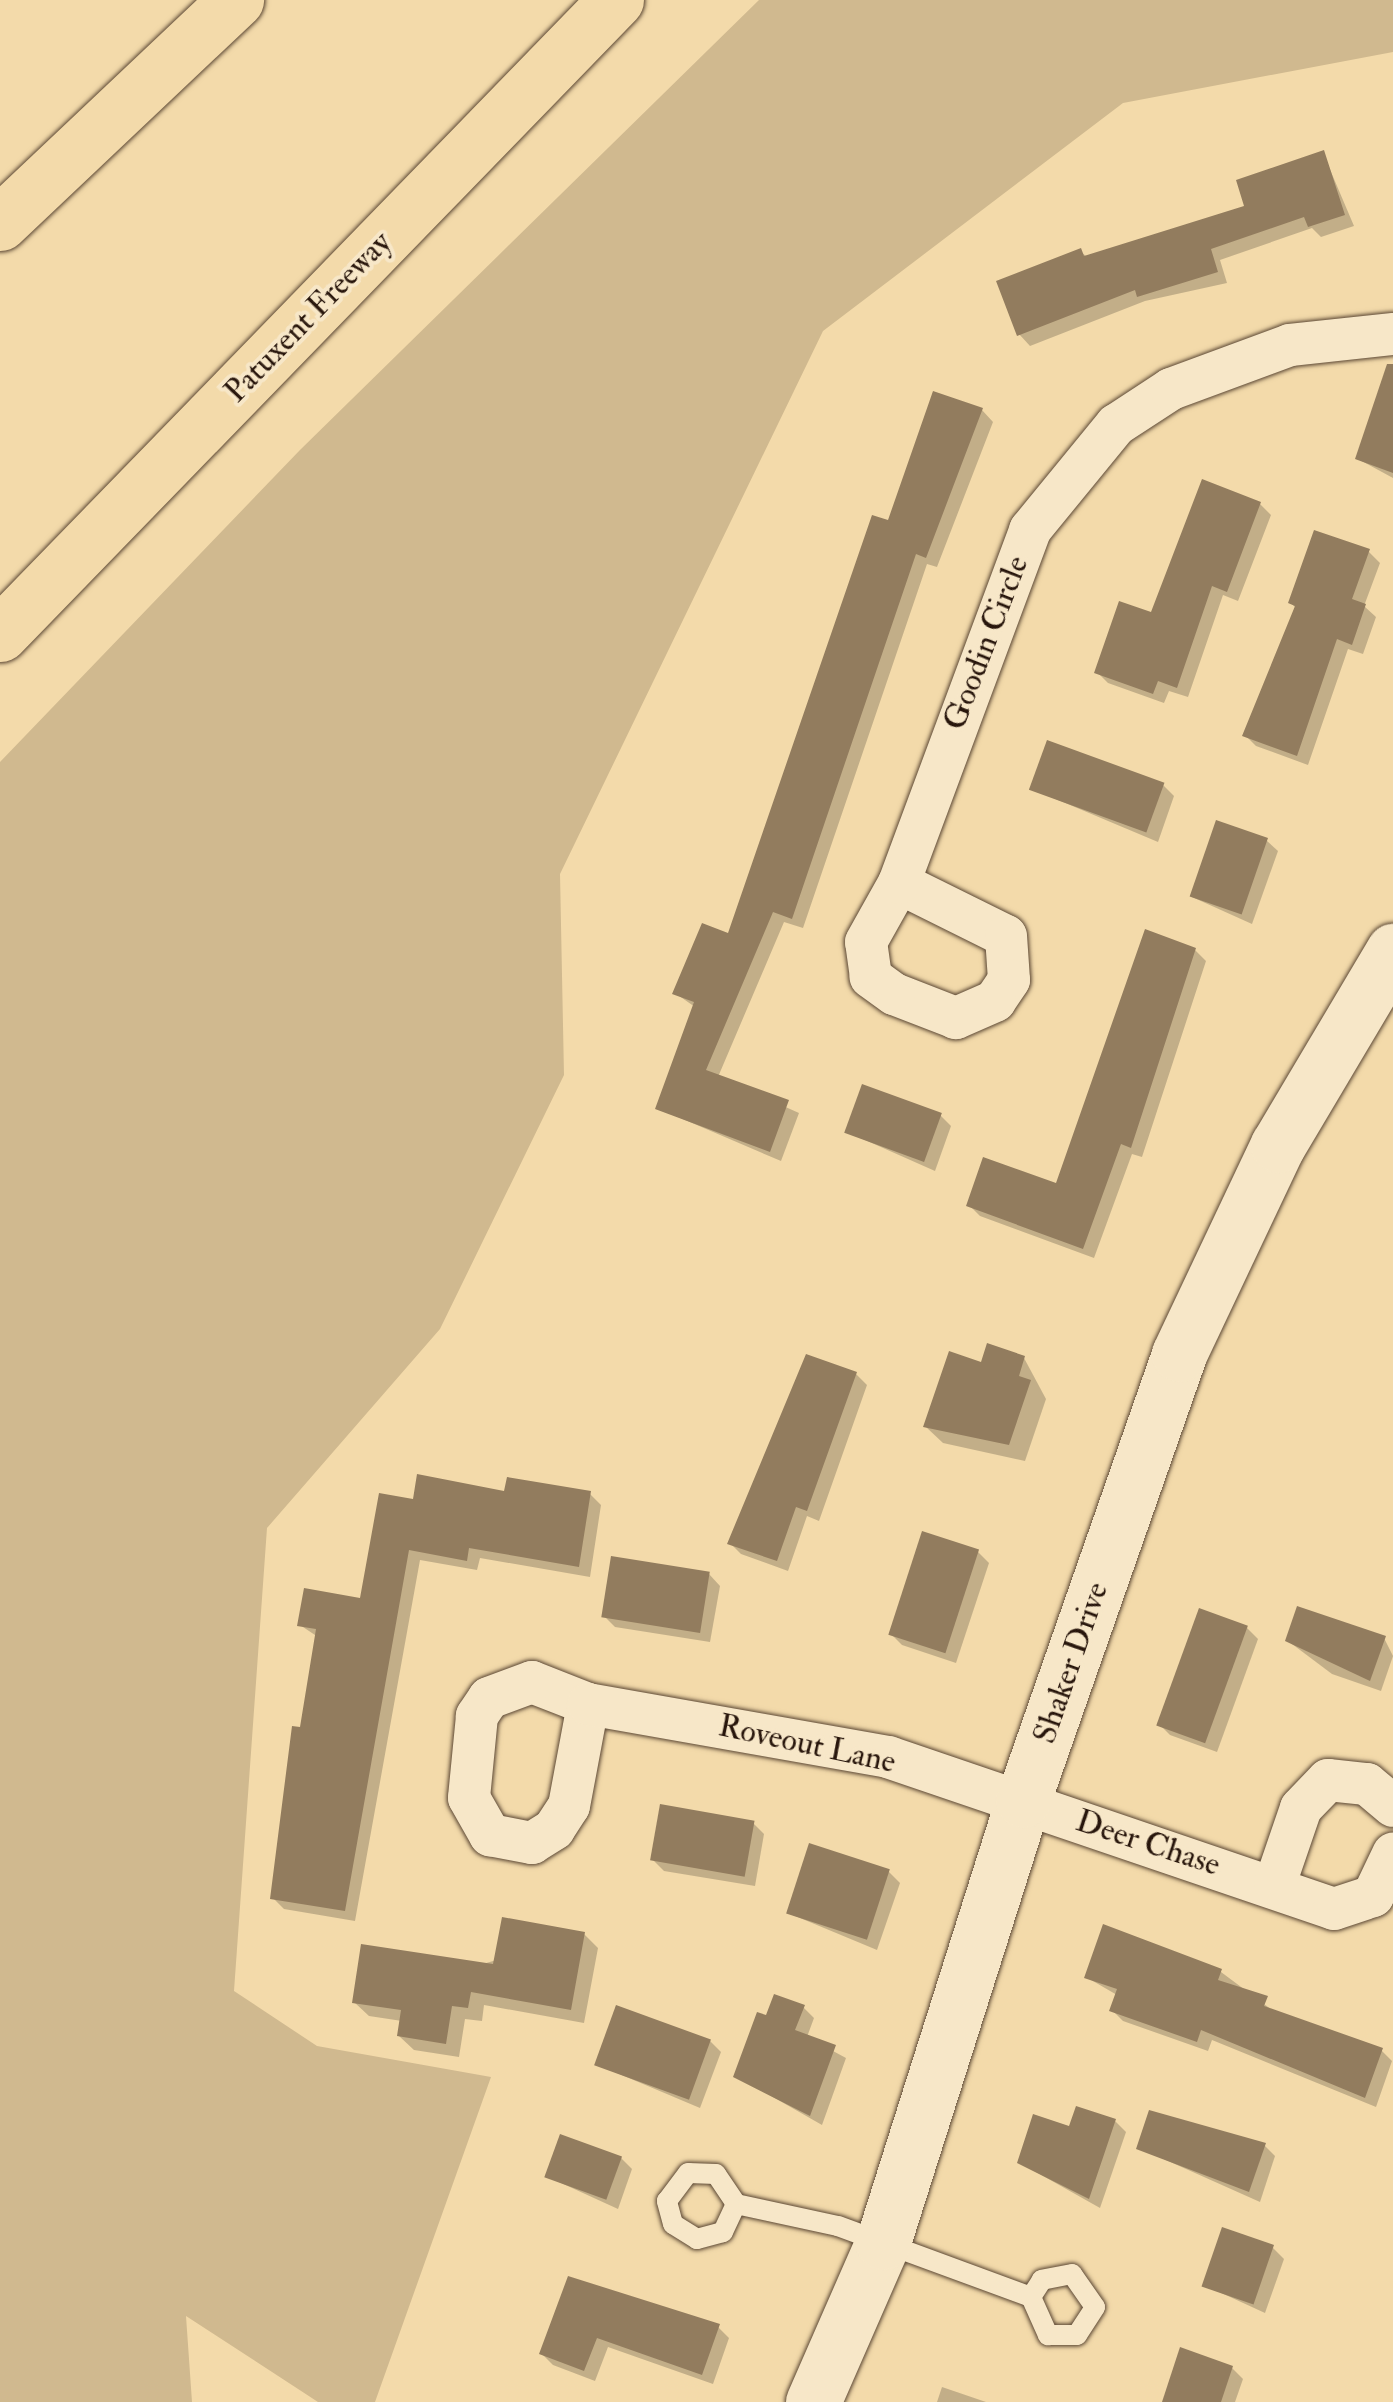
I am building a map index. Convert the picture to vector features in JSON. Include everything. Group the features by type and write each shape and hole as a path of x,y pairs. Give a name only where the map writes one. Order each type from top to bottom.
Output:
{"highway":[{"path":"0,223 236,0"},
{"name":"Patuxent Freeway","path":"0,634 616,0"}],"street":[{"name":"Goodin Circle","path":"899,883 999,595 1065,478 1116,425 1171,389 1290,345 1393,334"},
{"name":"Shaker Drive","path":"813,2402 883,2242 1023,1800 1135,1470 1219,1261 1393,951"},
{"name":"Roveout Lane","path":"588,1704 824,1741 1023,1800"},
{"path":"1275,1884 1301,1808 1328,1780 1367,1784 1393,1806"},
{"name":"Deer Chase","path":"1023,1800 1275,1884 1307,1904 1358,1906 1373,1896 1393,1854"}],"lane":[{"path":"736,2204 883,2242 1031,2297"}],"shaded area":[{"path":"759,0 1393,0 1393,52 1123,103 823,331 560,874 564,1075 440,1329 267,1528 234,1991 317,2046 491,2077 375,2402 318,2402 186,2316 192,2402 0,2402 0,762 300,450"}],"building":[{"path":"1324,150 1345,215 1308,227 1304,217 1211,249 1218,272 1137,297 1135,290 1017,336 996,281 1081,248 1084,256 1244,206 1236,180"},
{"path":"1387,364 1393,364 1393,473 1355,459"},
{"path":"933,391 983,408 926,558 916,554 792,919 773,912 706,1070 789,1100 770,1152 655,1109 694,1002 672,994 702,923 728,933 872,515 888,520"},
{"path":"1202,479 1261,502 1227,592 1212,586 1177,688 1158,681 1153,694 1094,673 1119,601 1151,612"},
{"path":"1314,530 1370,549 1352,599 1366,604 1352,645 1337,639 1297,756 1242,736 1295,606 1288,603"},
{"path":"1047,740 1164,783 1146,833 1029,790"},
{"path":"1216,820 1268,838 1242,914 1190,897"},
{"path":"1145,929 1196,948 1131,1148 1121,1144 1083,1249 966,1206 983,1157 1056,1183"},
{"path":"862,1084 942,1113 924,1162 844,1133"},
{"path":"987,1343 1025,1356 1019,1376 1031,1380 1009,1445 923,1427 949,1351 981,1362"},
{"path":"806,1354 857,1372 807,1511 796,1507 777,1561 727,1544"},
{"path":"417,1474 504,1491 507,1477 591,1491 579,1567 469,1548 467,1561 409,1550 345,1911 270,1899 292,1726 300,1727 316,1629 297,1626 304,1588 360,1598 379,1493 413,1499"},
{"path":"922,1531 979,1550 945,1653 888,1635"},
{"path":"611,1556 710,1572 700,1633 601,1617"},
{"path":"1297,1606 1386,1636 1370,1681 1285,1641"},
{"path":"1199,1608 1248,1626 1205,1743 1156,1725"},
{"path":"660,1804 755,1821 745,1877 650,1860"},
{"path":"809,1843 890,1869 867,1940 786,1913"},
{"path":"502,1917 585,1932 571,2010 471,1992 468,2008 452,2006 446,2044 397,2036 401,2010 352,2003 361,1944 493,1964"},
{"path":"1103,1924 1222,1969 1218,1980 1268,1996 1264,2006 1383,2048 1365,2098 1201,2030 1197,2042 1109,2011 1117,1989 1084,1978"},
{"path":"774,1994 805,2005 795,2030 836,2045 810,2116 733,2077 757,2012 766,2015"},
{"path":"616,2005 711,2040 689,2100 594,2065"},
{"path":"1076,2106 1116,2119 1089,2199 1017,2163 1033,2114 1069,2126"},
{"path":"1149,2110 1266,2143 1249,2192 1136,2149"},
{"path":"560,2134 622,2157 606,2200 544,2177"},
{"path":"1222,2227 1274,2245 1253,2304 1201,2287"},
{"path":"568,2276 720,2324 702,2375 597,2338 584,2371 539,2354"},
{"path":"1180,2347 1233,2366 1221,2402 1162,2402"}]}
